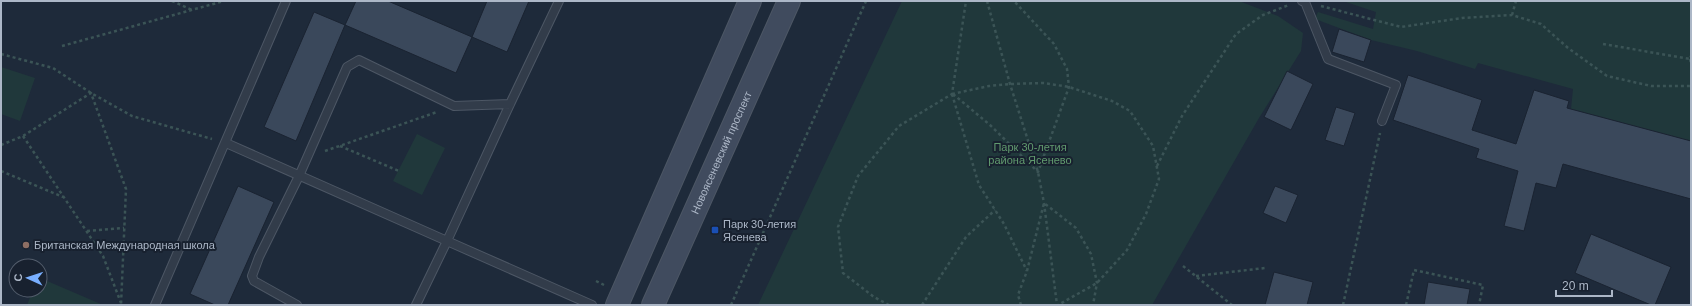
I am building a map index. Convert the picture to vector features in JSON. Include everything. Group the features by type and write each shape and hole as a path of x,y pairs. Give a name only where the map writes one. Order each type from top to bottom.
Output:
{"street":[{"path":"617,305 750,1"},
{"name":"Новоясеневский проспект","path":"653,305 789,1"}],"lane":[{"path":"155,305 286,1"},
{"path":"416,305 560,1"},
{"path":"1304,2 1328,59 1396,85 1382,121"},
{"path":"297,305 254,281 252,276 259,258 300,176 347,67 359,60 454,106 510,104"},
{"path":"226,143 592,305"}],"path":[{"path":"172,1 192,10"},
{"path":"62,46 224,1"},
{"path":"731,305 866,1"},
{"path":"966,1 952,94 979,184 1004,224 1027,271"},
{"path":"889,305 874,297 843,273 838,227 858,176 899,126 952,94 989,86 1010,84 1044,83 1069,87 1112,101 1130,111 1153,146 1159,179 1146,214 1127,250 1097,283 1057,305 1044,203 1038,172 1010,84 987,1"},
{"path":"1014,1 1054,44 1067,69 1069,87 1038,172"},
{"path":"1512,15 1516,1"},
{"path":"1157,166 1182,116 1236,34 1263,15 1284,6 1304,2 1401,27 1462,18 1512,15 1541,24 1568,48 1607,76 1651,86 1691,86"},
{"path":"1603,44 1691,57 1691,64"},
{"path":"1,54 53,68 91,94 132,116 226,143"},
{"path":"1,145 23,136 91,94"},
{"path":"91,94 126,189 121,305"},
{"path":"952,94 990,125 1038,172"},
{"path":"307,157 454,106"},
{"path":"1342,305 1382,121"},
{"path":"23,136 103,256 121,305"},
{"path":"340,146 398,171"},
{"path":"1,171 63,197"},
{"path":"1044,203 1076,228 1091,254 1097,283 1093,305"},
{"path":"1021,305 1018,295 1027,271 1044,203"},
{"path":"922,305 966,237 995,210"},
{"path":"86,231 124,228"},
{"path":"1183,266 1232,305"},
{"path":"1196,276 1265,268"},
{"path":"1406,305 1414,270 1483,284 1479,305"}],"green space":[{"name":"Парк 30-летия района Ясенево","path":"902,1 1239,1 1278,16 1303,33 1301,51 1259,118 1152,305 758,305"},
{"path":"1343,1 1691,1 1691,141 1571,109 1573,89 1478,63 1475,69 1417,51 1371,40 1315,19 1318,12 1373,29 1376,12"},
{"path":"1,67 35,78 20,121 1,114"},
{"path":"417,134 445,148 422,195 393,181"},
{"path":"48,281 103,305 27,305 30,298 48,298"}],"building":[{"path":"356,1 388,1 472,37 456,73 345,25"},
{"path":"487,1 529,1 507,52 472,37"},
{"path":"314,12 345,25 296,141 264,127"},
{"path":"1339,29 1371,40 1364,62 1332,52"},
{"path":"1287,71 1313,84 1291,130 1264,117"},
{"path":"1408,75 1482,100 1472,130 1516,144 1534,90 1569,101 1567,108 1691,141 1691,199 1563,164 1556,188 1536,183 1524,231 1504,226 1518,171 1476,158 1479,149 1393,120"},
{"path":"1336,107 1355,113 1344,146 1325,140"},
{"path":"238,186 274,202 228,305 215,305 190,294"},
{"path":"1275,186 1298,195 1286,223 1263,213"},
{"path":"1591,234 1671,267 1655,305 1651,305 1575,273"},
{"path":"1274,272 1313,282 1307,305 1265,305"},
{"path":"1428,282 1470,289 1467,305 1424,305"}],"place":[{"name":"Парк 30-летия Ясенева","path":"715,230"},
{"name":"Британская Международная школа","path":"26,245"}]}
